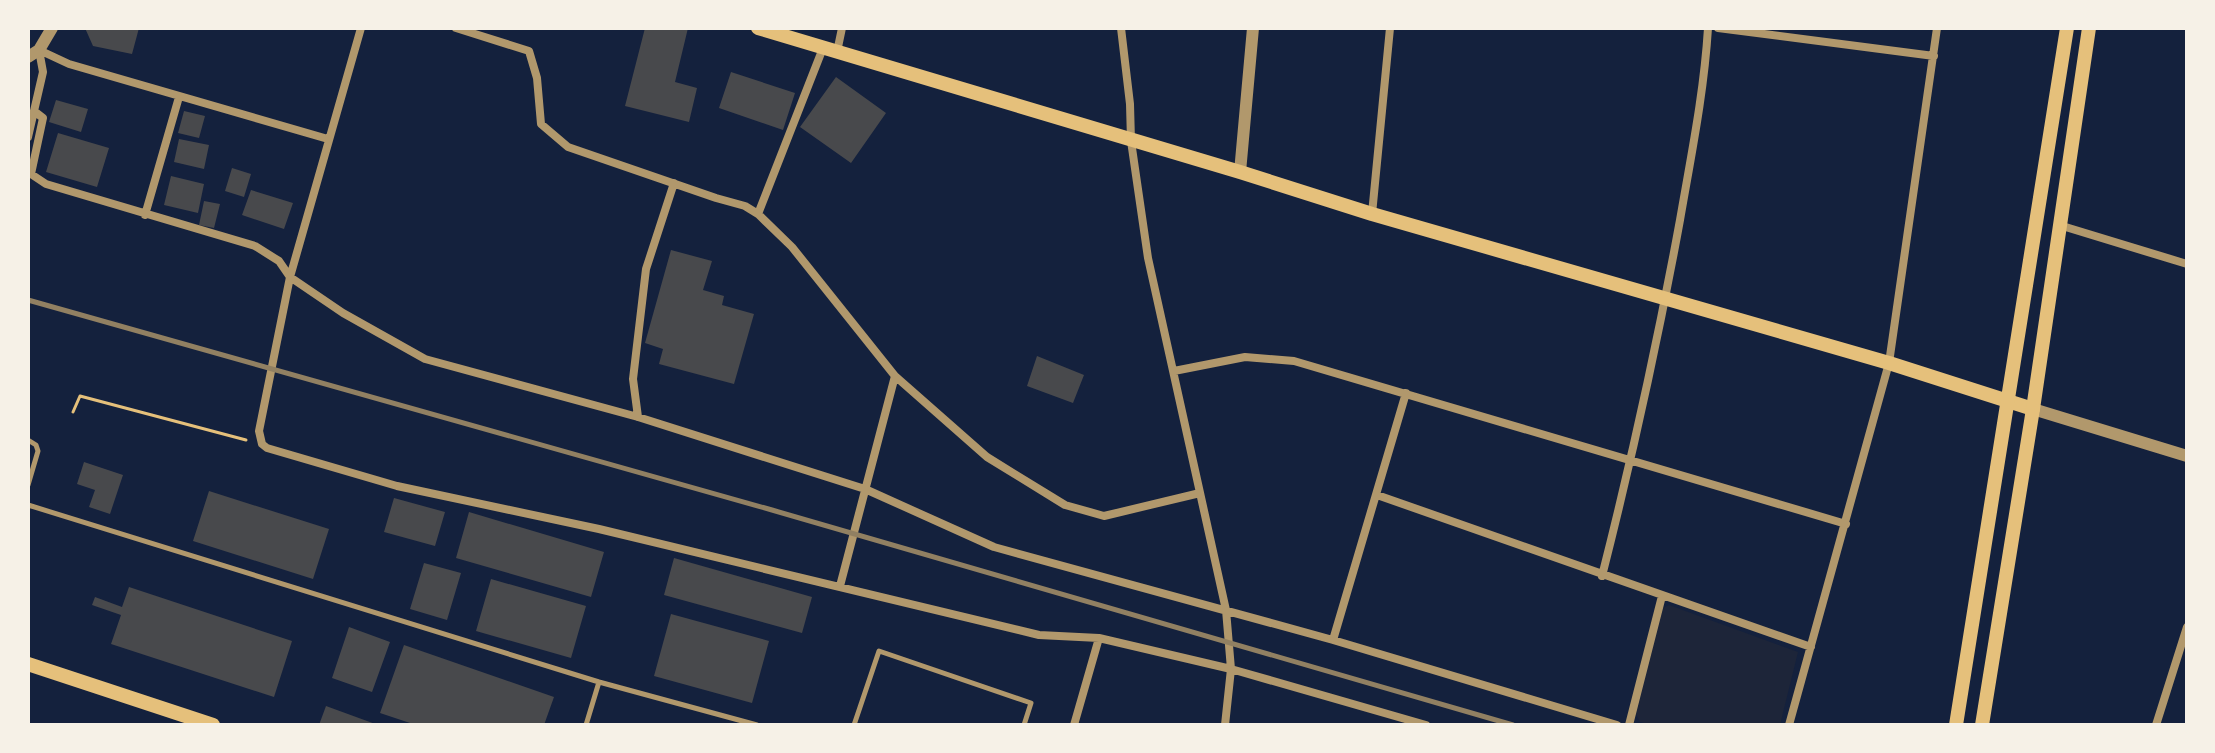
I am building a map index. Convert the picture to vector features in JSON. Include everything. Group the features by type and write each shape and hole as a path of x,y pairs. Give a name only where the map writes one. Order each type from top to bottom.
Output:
{"main road":[{"path":"758,28 1372,214 1889,363 2033,409"},
{"path":"1956,725 2067,28"},
{"path":"1982,725 2033,409 2089,28"},
{"path":"28,664 213,725"}],"street":[{"path":"34,53 52,28"},
{"path":"361,28 290,277 259,431 262,444 267,448 397,486 599,529 1039,635 1099,638 1231,669 1426,725"},
{"path":"456,28 529,51 537,78 541,124 568,147 745,206 758,214 792,247 895,376 987,457 1065,505 1104,516 1200,493"},
{"path":"758,214 842,28"},
{"path":"1121,28 1131,141 1148,258 1226,610 1231,669 1225,725"},
{"path":"1240,172 1253,28"},
{"path":"1372,214 1390,28"},
{"path":"1602,576 1632,461 1666,299 1705,76 1708,28"},
{"path":"1718,28 1934,56"},
{"path":"1789,725 1889,363 1937,28"},
{"path":"34,53 328,139"},
{"path":"28,137 43,72 34,53"},
{"path":"145,215 179,97"},
{"path":"34,111 43,118 31,174 46,184 255,246 279,261 290,277 361,324 425,359 638,417 865,489 994,547 1333,640 1617,725"},
{"path":"638,417 633,379 646,269 674,183"},
{"path":"2059,225 2187,264"},
{"path":"1174,371 1245,357 1294,361 1846,524"},
{"path":"840,586 895,376"},
{"path":"1333,640 1406,393"},
{"path":"2033,409 2187,456"},
{"path":"1377,495 1811,647"},
{"path":"1629,725 1662,596"},
{"path":"2156,725 2187,627"},
{"path":"1074,725 1099,638"}],"lane":[{"path":"28,440 36,445 38,451 28,485"},
{"path":"28,505 599,682 757,725"},
{"path":"854,725 879,651 1031,703 1024,725"},
{"path":"586,725 599,682"}],"path":[{"path":"73,412 80,396 262,444"}],"shaded area":[{"path":"1669,605 1798,652 1780,725 1650,725 1640,722 1636,714 1663,608"}],"building":[{"path":"85,28 139,28 132,54 93,46"},
{"path":"645,28 688,28 675,82 697,88 689,122 625,106"},
{"path":"731,72 795,93 783,130 719,108"},
{"path":"836,77 886,113 851,163 800,127"},
{"path":"56,100 88,109 81,132 49,122"},
{"path":"184,111 205,116 199,138 178,133"},
{"path":"58,133 109,148 97,187 46,172"},
{"path":"179,139 209,145 204,169 174,162"},
{"path":"232,168 251,174 244,197 225,191"},
{"path":"171,176 204,184 198,213 164,205"},
{"path":"251,190 293,203 284,229 242,215"},
{"path":"204,201 220,204 214,228 199,225"},
{"path":"671,250 712,261 703,290 724,296 722,305 754,314 734,384 659,364 663,349 645,343"},
{"path":"1037,356 1084,375 1073,403 1027,386"},
{"path":"84,462 123,475 110,514 89,507 95,490 77,484"},
{"path":"209,491 329,529 313,579 193,541"},
{"path":"394,498 445,512 435,546 384,532"},
{"path":"469,512 604,552 591,597 456,558"},
{"path":"674,558 812,597 802,633 664,595"},
{"path":"424,563 461,573 447,620 410,609"},
{"path":"491,579 586,606 571,658 476,631"},
{"path":"129,587 292,641 274,697 111,644 121,615 92,605 95,597 122,607"},
{"path":"671,614 769,641 752,703 654,676"},
{"path":"349,627 390,642 372,692 332,678"},
{"path":"404,645 554,697 544,725 416,725 380,713"},
{"path":"326,706 378,725 319,725"}],"railway":[{"path":"28,300 772,510 1513,725"}]}
